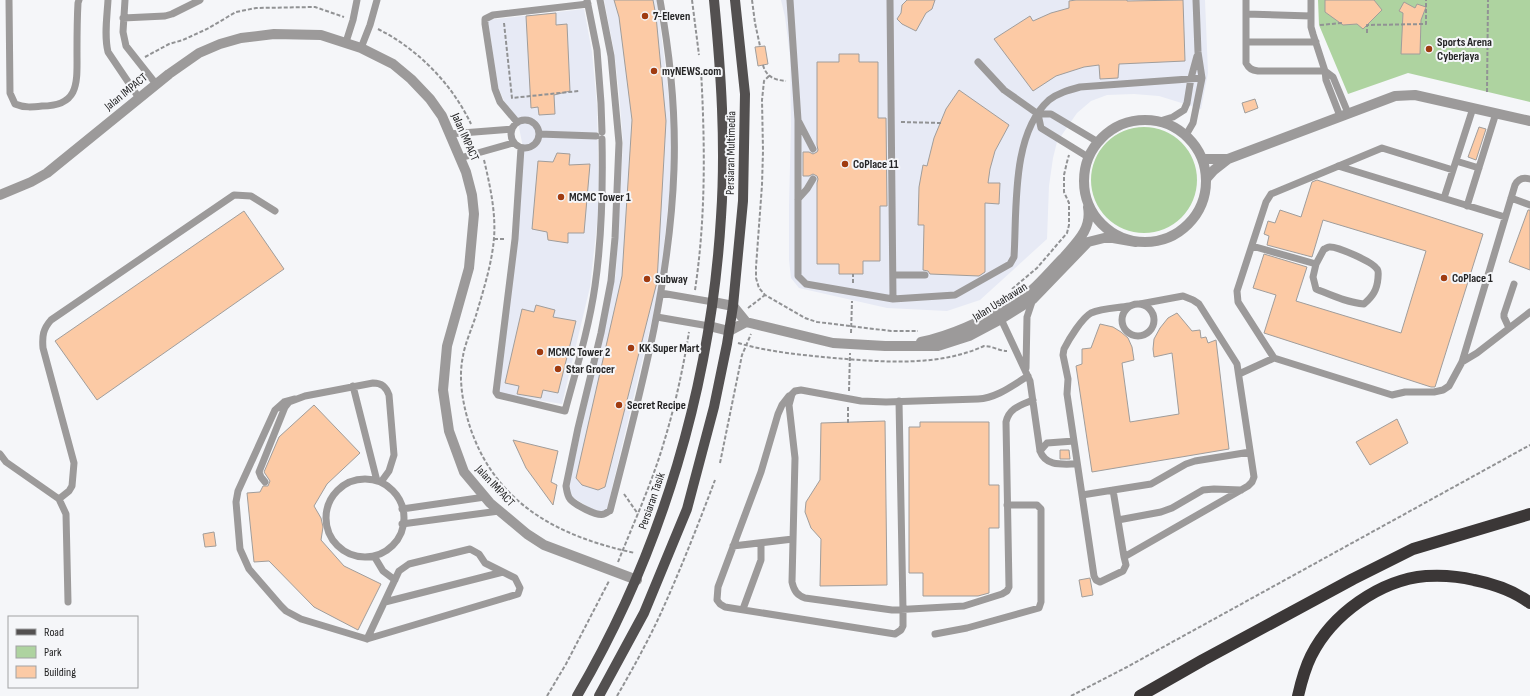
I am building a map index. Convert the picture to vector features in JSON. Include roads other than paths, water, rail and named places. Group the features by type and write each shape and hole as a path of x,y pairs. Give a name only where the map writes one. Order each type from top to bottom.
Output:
{"highway":[{"path":"1140,696 1223,649 1413,549 1530,514"},
{"path":"1298,696 1311,655 1333,625 1347,610 1382,588 1402,581 1424,576 1442,575 1485,582 1508,590 1530,603"}],"main road":[{"name":"Persiaran Multimedia","path":"713,302 721,216 722,165 722,103 714,0"},
{"name":"Persiaran Multimedia","path":"733,306 743,201 745,94 735,0"},
{"name":"Persiaran Tasik","path":"578,696 611,634 637,580 657,528 676,470 700,375 713,302"},
{"path":"599,696 644,613 686,509 714,406 733,306"}],"street":[{"name":"Jalan IMPACT","path":"0,195 31,182 47,173 156,84 199,53 220,44 241,38 274,34 321,35 361,48 393,64 412,80 430,99 442,116 466,172 472,195 474,214 473,238 469,268 447,346 443,390 449,431 464,472 499,511 527,534 544,545 637,580"},
{"path":"1206,178 1228,159 1395,96 1406,94 1415,94 1530,121"},
{"path":"1149,120 1160,122 1178,129 1186,135 1198,150 1202,159 1206,178 1206,188 1200,207 1182,230 1174,235 1155,242 1136,242 1117,236 1101,224 1089,207 1084,181 1088,157 1106,133 1126,122 1149,120"},
{"path":"1202,159 1228,159"},
{"name":"Jalan Usahawan","path":"1002,314 1031,290 1081,238 1087,228 1089,220 1086,197"},
{"name":"Jalan Usahawan","path":"743,318 833,342 905,346 936,339 966,328 1002,314 1033,299 1058,275 1088,242 1104,238 1113,238 1136,242"},
{"path":"709,326 729,331 743,318 733,306 713,302"}],"lane":[{"path":"9,0 10,93 15,104 21,107 55,106 61,104 71,95 75,88 77,81 79,0"},
{"path":"108,0 106,45 108,52 139,98"},
{"path":"124,0 123,18 124,40 126,46 156,84"},
{"path":"123,18 165,16 200,0"},
{"path":"346,42 357,0"},
{"path":"361,48 370,25 377,0"},
{"path":"600,0 611,56 619,144 615,238 611,281 601,333 578,428 566,486 567,494 570,500 593,514 605,514 610,511 644,377 661,293 672,202 674,145 670,76 660,0"},
{"path":"790,0 798,120 798,276 806,284 893,299 955,295 1010,264 1014,257 1018,170 1022,146 1030,127 1049,100 1067,90 1080,87 1202,78"},
{"path":"890,0 893,299"},
{"path":"1186,135 1193,123 1202,78 1198,52 1196,0"},
{"path":"1246,0 1246,64 1251,70 1325,71"},
{"path":"1311,0 1311,28 1325,71 1326,80 1344,115"},
{"path":"517,122 500,102 495,89 485,19 488,16 587,2 597,50 601,103 600,136 603,206 595,286 581,350 565,411 498,395 496,392 515,239 522,148"},
{"path":"1246,14 1311,16"},
{"path":"1246,42 1316,42"},
{"path":"1160,122 1173,117 1184,110 1187,103 1191,78 1198,52"},
{"path":"978,62 1004,90 1038,114 1051,114 1098,142"},
{"path":"1444,198 1473,108"},
{"path":"1467,206 1496,113"},
{"path":"1038,114 1041,128 1088,157"},
{"path":"460,158 513,143 522,148 534,145 537,142 539,134 537,126 534,122 525,120 517,122 511,133 513,143"},
{"path":"798,120 813,149"},
{"path":"449,134 512,129"},
{"path":"539,134 600,136"},
{"path":"1453,170 1382,148 1271,194 1268,198 1237,291 1237,296 1238,302 1274,358 1392,395 1406,392 1434,392 1443,390 1449,386 1462,362 1517,181 1522,178 1530,179"},
{"path":"1456,161 1479,168"},
{"path":"1338,166 1505,217"},
{"path":"798,199 807,189 813,178"},
{"path":"59,499 69,491 72,486 74,463 43,348 43,332 46,326 51,320 234,195 251,196 275,211"},
{"path":"1511,198 1530,205"},
{"path":"1252,246 1316,264"},
{"path":"1330,247 1353,254 1370,262 1377,268 1378,288 1372,298 1364,304 1358,304 1339,298 1316,289 1313,277 1316,264 1324,250 1330,247"},
{"path":"893,275 925,275"},
{"path":"1509,328 1504,314 1514,284"},
{"path":"661,293 713,302"},
{"path":"1113,490 1124,557 1126,565 1123,571 1103,582 1100,582 1096,580 1094,576 1067,394 1068,379 1063,355 1064,349 1086,317 1098,310 1183,296 1194,300 1199,304 1237,364 1254,477 1252,482 1241,490 1124,557"},
{"path":"1027,373 1026,317 1033,299"},
{"path":"1129,306 1123,314 1122,324 1127,332 1141,335 1149,331 1152,326 1153,317 1149,308 1140,304"},
{"path":"1462,362 1477,353 1530,312"},
{"path":"1002,314 1027,373 1033,400 1040,451 1047,461 1053,463 1077,464"},
{"path":"657,318 709,326"},
{"path":"1239,374 1274,358"},
{"path":"899,401 903,610 903,626 901,630 895,634 725,607 720,604 717,600 718,587 761,472 778,414 782,405 795,390 861,400 899,401 987,399 1027,373"},
{"path":"367,639 399,571 409,564 470,549 479,554 485,563 515,578 518,581 520,588 518,594 367,639 301,619 286,611 249,569 241,556 236,502 240,484 275,410 279,406 296,399 353,386 379,383 383,385 389,395 394,455 389,471 379,482"},
{"path":"353,386 379,482"},
{"path":"790,397 795,458 792,582 794,589 799,595 805,598 892,610 964,606 1007,591 1007,417 1014,408 1033,400"},
{"path":"265,482 261,477 260,472 262,465 285,408 289,402 296,399"},
{"path":"1040,451 1047,443 1074,441"},
{"path":"1082,495 1151,484 1186,464 1195,461 1250,452"},
{"path":"0,454 6,462 59,499 66,514 68,602"},
{"path":"361,480 379,482 388,486 395,493 402,509 402,524 398,539 392,546 374,556 358,557 341,550 330,535 327,517 331,499 342,486 352,481 361,480"},
{"path":"1118,520 1161,512 1172,508 1203,490 1241,490"},
{"path":"402,509 485,497"},
{"path":"935,634 967,628 1039,608 1042,602 1040,509 1038,505 1007,505"},
{"path":"402,524 499,511"},
{"path":"733,546 793,539"},
{"path":"743,609 761,560 761,543"},
{"path":"374,556 383,570 395,580"},
{"path":"385,602 503,572"}],"place":[{"name":"7-Eleven","path":"645,16"},
{"name":"Sports Arena Cyberjaya","path":"1429,49"},
{"name":"myNEWS.com","path":"654,71"},
{"name":"CoPlace 11","path":"845,164"},
{"name":"MCMC Tower 1","path":"561,197"},
{"name":"CoPlace 1","path":"1444,278"},
{"name":"Subway","path":"647,279"},
{"name":"KK Super Mart","path":"631,348"},
{"name":"MCMC Tower 2","path":"540,352"},
{"name":"Star Grocer","path":"558,369"},
{"name":"Secret Recipe","path":"619,405"}]}
